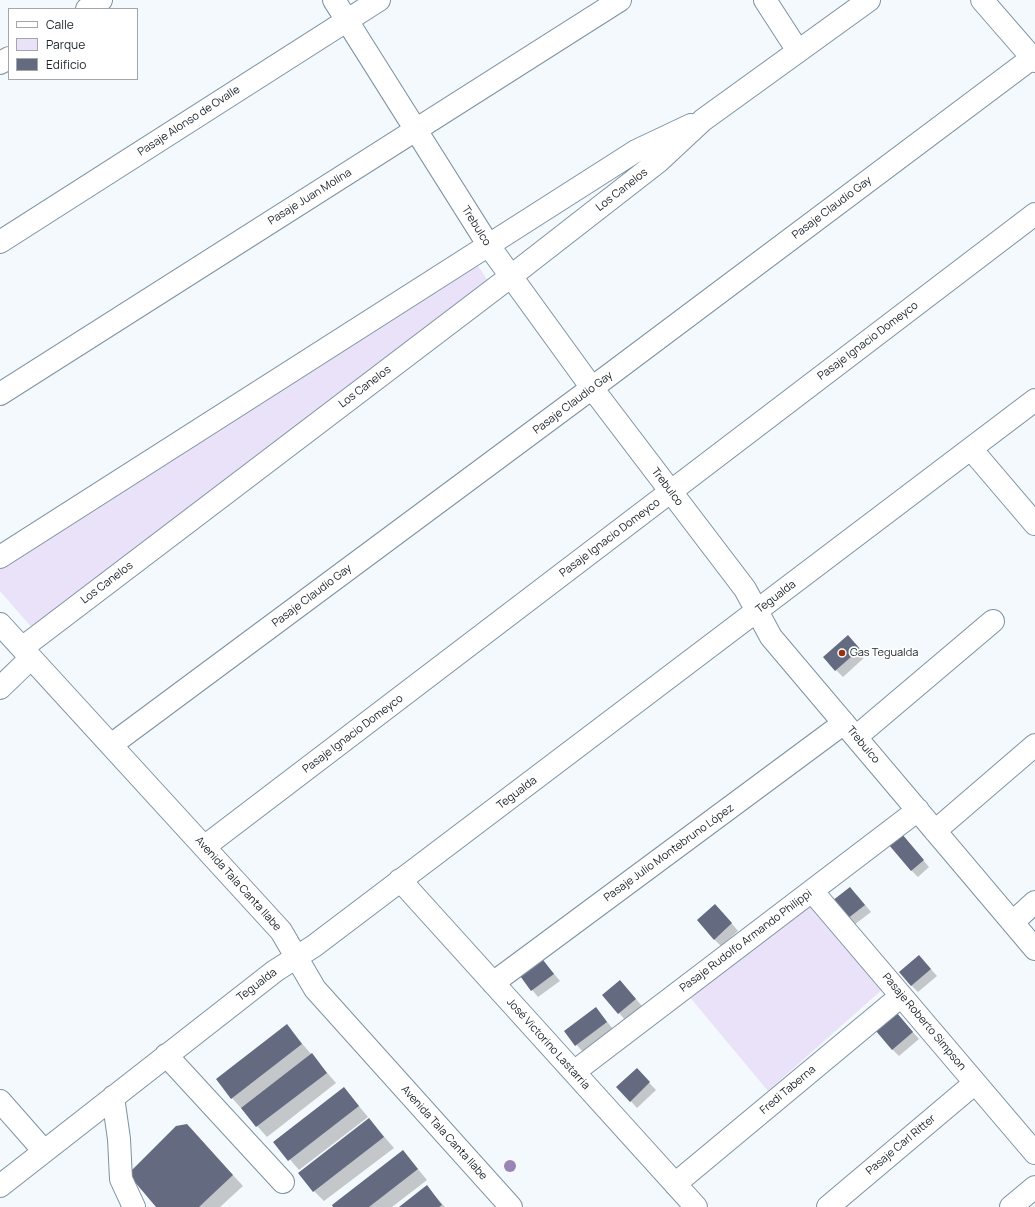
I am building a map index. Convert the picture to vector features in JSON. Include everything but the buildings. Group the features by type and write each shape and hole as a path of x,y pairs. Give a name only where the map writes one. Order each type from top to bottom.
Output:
{"street":[{"path":"89,8 101,0"},
{"name":"Trebulco","path":"334,0 510,277 670,492 745,589 771,637 1035,949"},
{"name":"Pasaje Alonso de Ovalle","path":"0,242 379,0"},
{"name":"Pasaje Juan Molina","path":"0,394 620,0"},
{"path":"766,0 798,51"},
{"name":"Los Canelos","path":"0,688 26,653 659,161 703,120 868,0"},
{"path":"982,0 1034,59"},
{"name":"Pasaje Claudio Gay","path":"111,745 1034,59"},
{"name":"Los Canelos","path":"0,557 636,151 671,133 703,120"},
{"name":"Pasaje Ignacio Domeyco","path":"204,847 1035,214"},
{"name":"Tegualda","path":"0,1186 275,971 400,880 757,612 1035,400"},
{"path":"971,449 1035,524"},
{"name":"Pasaje Julio Montebruno López","path":"493,982 850,730 993,621"},
{"name":"Avenida Tala Canta Ilabe","path":"0,624 281,931 315,989 511,1207"},
{"path":"935,831 1035,745"},
{"name":"Pasaje Rudolfo Armando Philippi","path":"574,1072 918,810"},
{"name":"José Victorino Lastarria","path":"400,880 696,1207"},
{"name":"Pasaje Roberto Simpson","path":"812,891 1035,1153"},
{"path":"1012,922 1035,902"},
{"name":"Fredi Taberna","path":"675,1184 901,996"},
{"path":"166,1056 283,1182"},
{"name":"Pasaje Carl Ritter","path":"828,1207 975,1083"},
{"path":"113,1097 119,1138 122,1179 134,1207"},
{"path":"0,1101 44,1151"},
{"path":"1011,1207 1035,1187"}],"green space":[{"path":"478,266 488,281 33,629 0,591 0,568"},
{"path":"811,902 885,987 768,1091 688,995"}],"place":[{"name":"Gas Tegualda","path":"842,653"}]}
